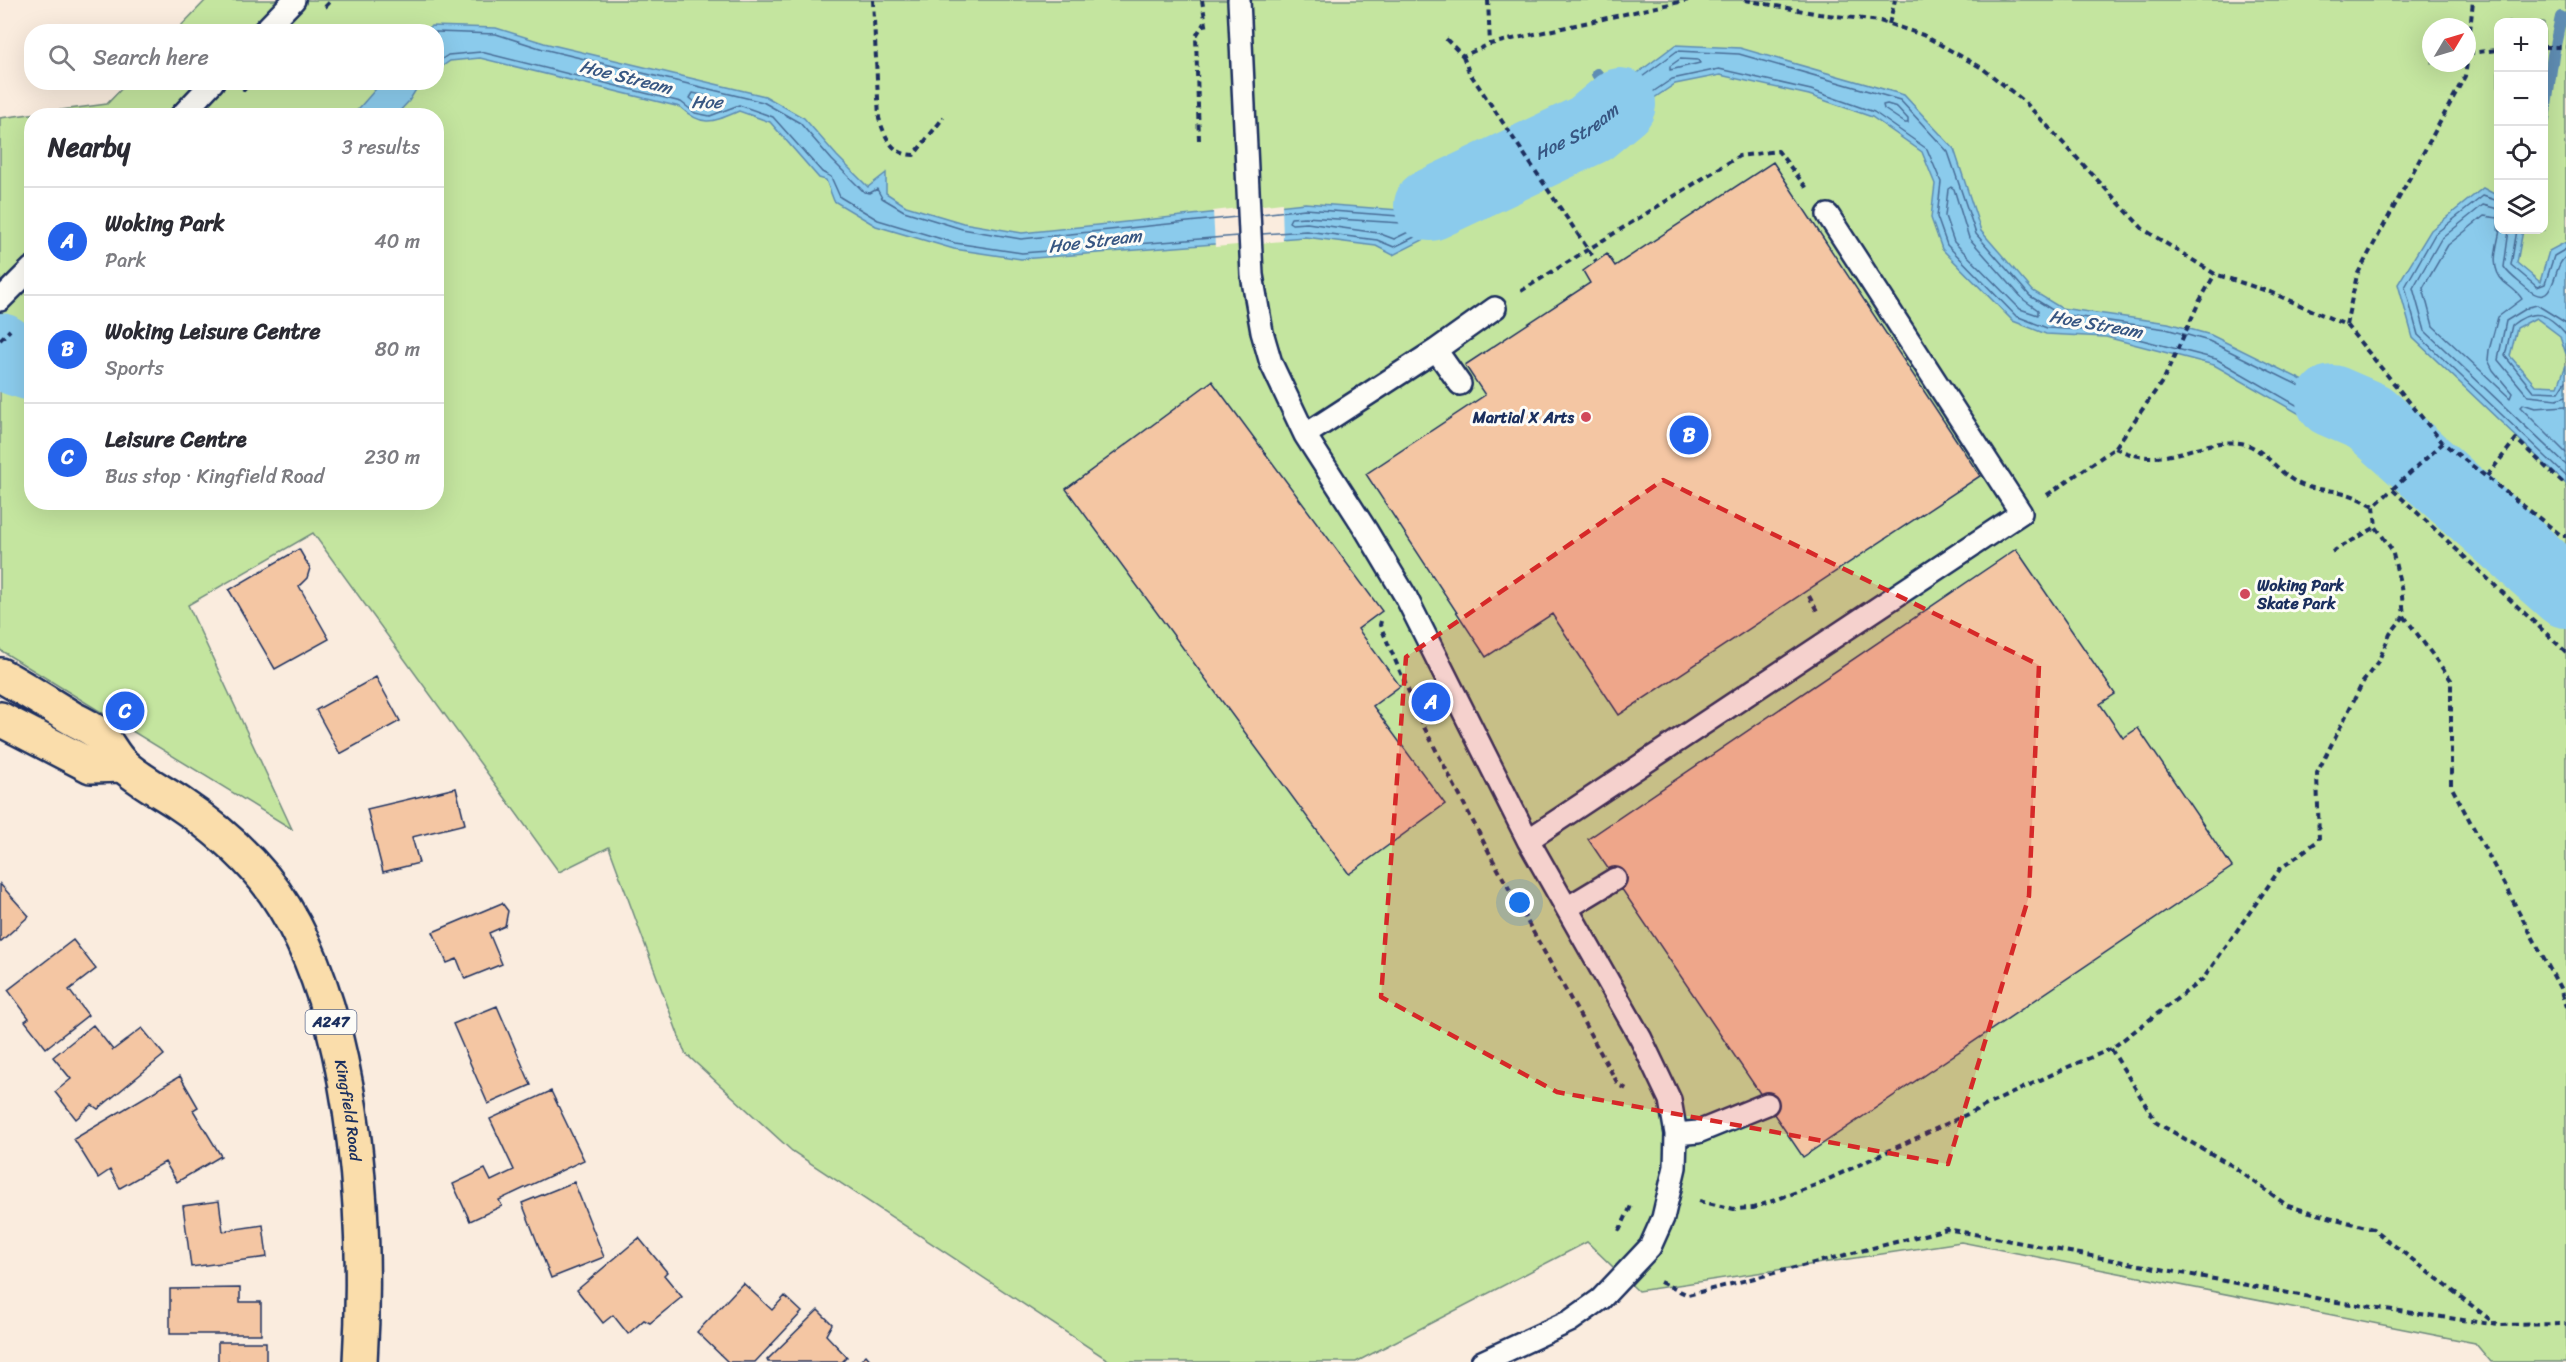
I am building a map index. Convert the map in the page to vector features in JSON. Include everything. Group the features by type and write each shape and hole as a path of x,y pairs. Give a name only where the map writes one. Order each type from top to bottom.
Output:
{"main road":[{"name":"Kingfield Road","path":"0,675 100,735 123,765 186,808 236,849 263,877 288,912 304,941 323,990 347,1095 354,1151 362,1258 360,1362"},
{"path":"0,719 91,766 123,765"}],"lane":[{"path":"271,24 294,0"},
{"path":"1239,0 1252,275 1262,332 1271,363 1305,435 1406,597 1528,840 1656,1068 1670,1100 1676,1134 1675,1167 1663,1218 1650,1247 1601,1299 1570,1320 1482,1362"},
{"path":"189,108 205,90"},
{"path":"1528,840 2021,513 1828,215"},
{"path":"0,300 24,276"},
{"path":"1305,435 1436,351 1495,308"},
{"path":"1436,351 1460,384"},
{"path":"1567,908 1615,879"},
{"path":"1676,1134 1698,1131 1767,1104"}],"path":[{"path":"873,0 879,118 884,136 903,155 914,155 944,117"},
{"path":"1488,0 1490,44"},
{"path":"1463,56 1490,44 1688,0"},
{"path":"1745,0 1888,24 1923,34 1982,68 2025,102 2143,229 2215,274 2270,292 2346,325 2443,442 2562,536 2566,536"},
{"path":"1888,24 1895,0"},
{"path":"2472,18 2474,0"},
{"path":"1199,140 1196,36 1204,23"},
{"path":"1446,39 1463,56 1469,72 1596,261"},
{"path":"2548,47 2566,47"},
{"path":"2476,52 2494,50"},
{"path":"2346,325 2357,275 2466,72"},
{"path":"1495,308 1591,245 1739,156 1778,151 1828,215"},
{"path":"2021,513 2115,448 2164,379 2199,302 2215,274"},
{"path":"2487,476 2516,439 2566,486"},
{"path":"2374,506 2443,442"},
{"path":"2115,448 2133,456 2152,458 2175,455 2202,447 2243,443 2258,451 2294,482 2305,487 2357,497 2374,506"},
{"path":"2393,490 2566,652"},
{"path":"2374,506 2376,527 2392,550 2401,586 2404,616 2451,680 2451,786 2560,988 2566,1007"},
{"path":"2332,552 2376,527"},
{"path":"1702,1202 1734,1209 1753,1208 1816,1185 2111,1049 2203,979 2280,869 2319,840 2317,773 2363,682 2379,660 2390,634 2404,616"},
{"path":"1383,617 1380,625 1424,727 1493,860 1618,1084 1633,1092"},
{"path":"1553,969 1560,965"},
{"path":"2111,1049 2157,1123 2231,1166 2288,1206 2373,1229 2498,1325"},
{"path":"1629,1268 1688,1295 1947,1229 2337,1302 2498,1325 2566,1324"}],"highlighted area":[{"path":"1663,480 2039,665 2029,896 1948,1164 1557,1092 1381,997 1406,657"}],"green space":[{"path":"206,0 2566,0 2566,1362 2491,1362 2475,1343 1961,1242 1638,1291 1587,1242 1356,1362 1111,1362 792,1151 685,1053 609,847 559,872 313,533 188,605 292,829 0,650 0,118 24,115 24,510 444,510 444,108 76,108 107,104 120,90 444,90 444,24 183,24"}],"water":[{"name":"Hoe","path":"444,26 496,28 544,43 765,96 804,118 868,187 886,173 886,193 906,206 963,223 1022,233 1305,203 1399,210 1418,189 1466,155 1504,142 1526,174 1483,186 1435,234 1393,255 1376,246 1305,237 1021,259 954,249 876,226 834,201 826,180 819,178 770,122 739,111 715,120 702,120 688,114 680,107 480,58 450,61 444,65"},
{"path":"1675,45 1740,48 1904,95 1954,149 1981,231 2033,291 2061,308 2168,323 2211,335 2407,432 2424,449 2396,469 2214,365 2106,337 2046,334 2013,321 1942,249 1931,218 1935,184 1922,152 1872,117 1809,95 1720,75 1675,84 1626,117 1615,133 1587,152 1545,170 1525,139 1567,130 1611,93"},
{"path":"375,90 416,90 402,108 359,108"},
{"path":"2483,188 2494,194 2494,234 2522,234 2517,263 2540,282 2549,251 2566,242 2566,354 2560,336 2536,318 2517,328 2510,356 2535,385 2558,386 2566,365 2566,484 2413,338 2398,284 2431,230"},
{"path":"24,350 24,372 7,364"},
{"path":"2441,462 2566,580 2566,619 2413,480"}],"pier":[{"path":"1282,203 1283,241 1215,247 1213,211"}],"building":[{"path":"1773,162 1980,476 1619,715 1552,614 1486,657 1366,474 1485,395 1465,365 1590,283 1583,271 1607,254 1615,266"},
{"path":"1212,381 1382,611 1358,629 1400,686 1373,706 1445,804 1349,874 1066,489"},
{"path":"299,549 310,568 307,578 299,586 329,639 275,669 229,590"},
{"path":"2016,549 2115,694 2100,704 2123,738 2138,728 2232,867 1803,1157 1588,839"},
{"path":"376,677 400,721 340,754 316,710"},
{"path":"456,788 465,824 412,837 419,863 383,872 367,809"},
{"path":"0,884 29,916 0,942"},
{"path":"502,903 508,911 505,926 489,933 502,964 465,979 457,959 447,963 433,932"},
{"path":"73,940 96,969 69,990 88,1015 46,1048 25,1021 29,1018 8,990"},
{"path":"497,1006 531,1085 488,1104 453,1024"},
{"path":"93,1025 113,1050 142,1028 164,1055 98,1109 92,1105 76,1119 55,1092 71,1079 53,1057"},
{"path":"180,1076 198,1107 193,1110 221,1156 177,1182 165,1162 120,1188 110,1170 98,1178 74,1139"},
{"path":"551,1091 584,1160 499,1200 502,1206 470,1221 453,1184 485,1169 491,1181 514,1170 490,1119"},
{"path":"574,1182 604,1257 551,1278 522,1203"},
{"path":"219,1201 223,1231 263,1225 267,1257 191,1267 183,1206"},
{"path":"639,1238 667,1272 664,1275 682,1297 650,1323 644,1320 628,1334 613,1315 603,1323 577,1290"},
{"path":"743,1283 772,1310 785,1296 802,1312 755,1362 728,1362 697,1332"},
{"path":"240,1288 240,1302 261,1302 261,1334 170,1334 170,1289"},
{"path":"818,1310 832,1324 826,1335 847,1357 842,1362 768,1362 767,1360"},
{"path":"218,1342 266,1342 266,1362 218,1362"},
{"path":"866,1355 872,1362 859,1362"}],"waterway":[{"path":"2548,91 2561,17"},
{"path":"1597,74 1619,104"},
{"name":"Hoe Stream","path":"1430,205 1590,129 1620,104"},
{"name":"Hoe Stream","path":"0,349 24,362"},
{"name":"Hoe Stream","path":"2332,401 2369,417 2566,592"}],"place":[{"name":"Martial X Arts","path":"1586,417"},
{"name":"Woking Leisure Centre","path":"1689,435"},
{"name":"Woking Park Skate Park","path":"2245,594"},
{"name":"Woking Park","path":"1431,702"},
{"name":"Leisure Centre","path":"125,711"}]}
